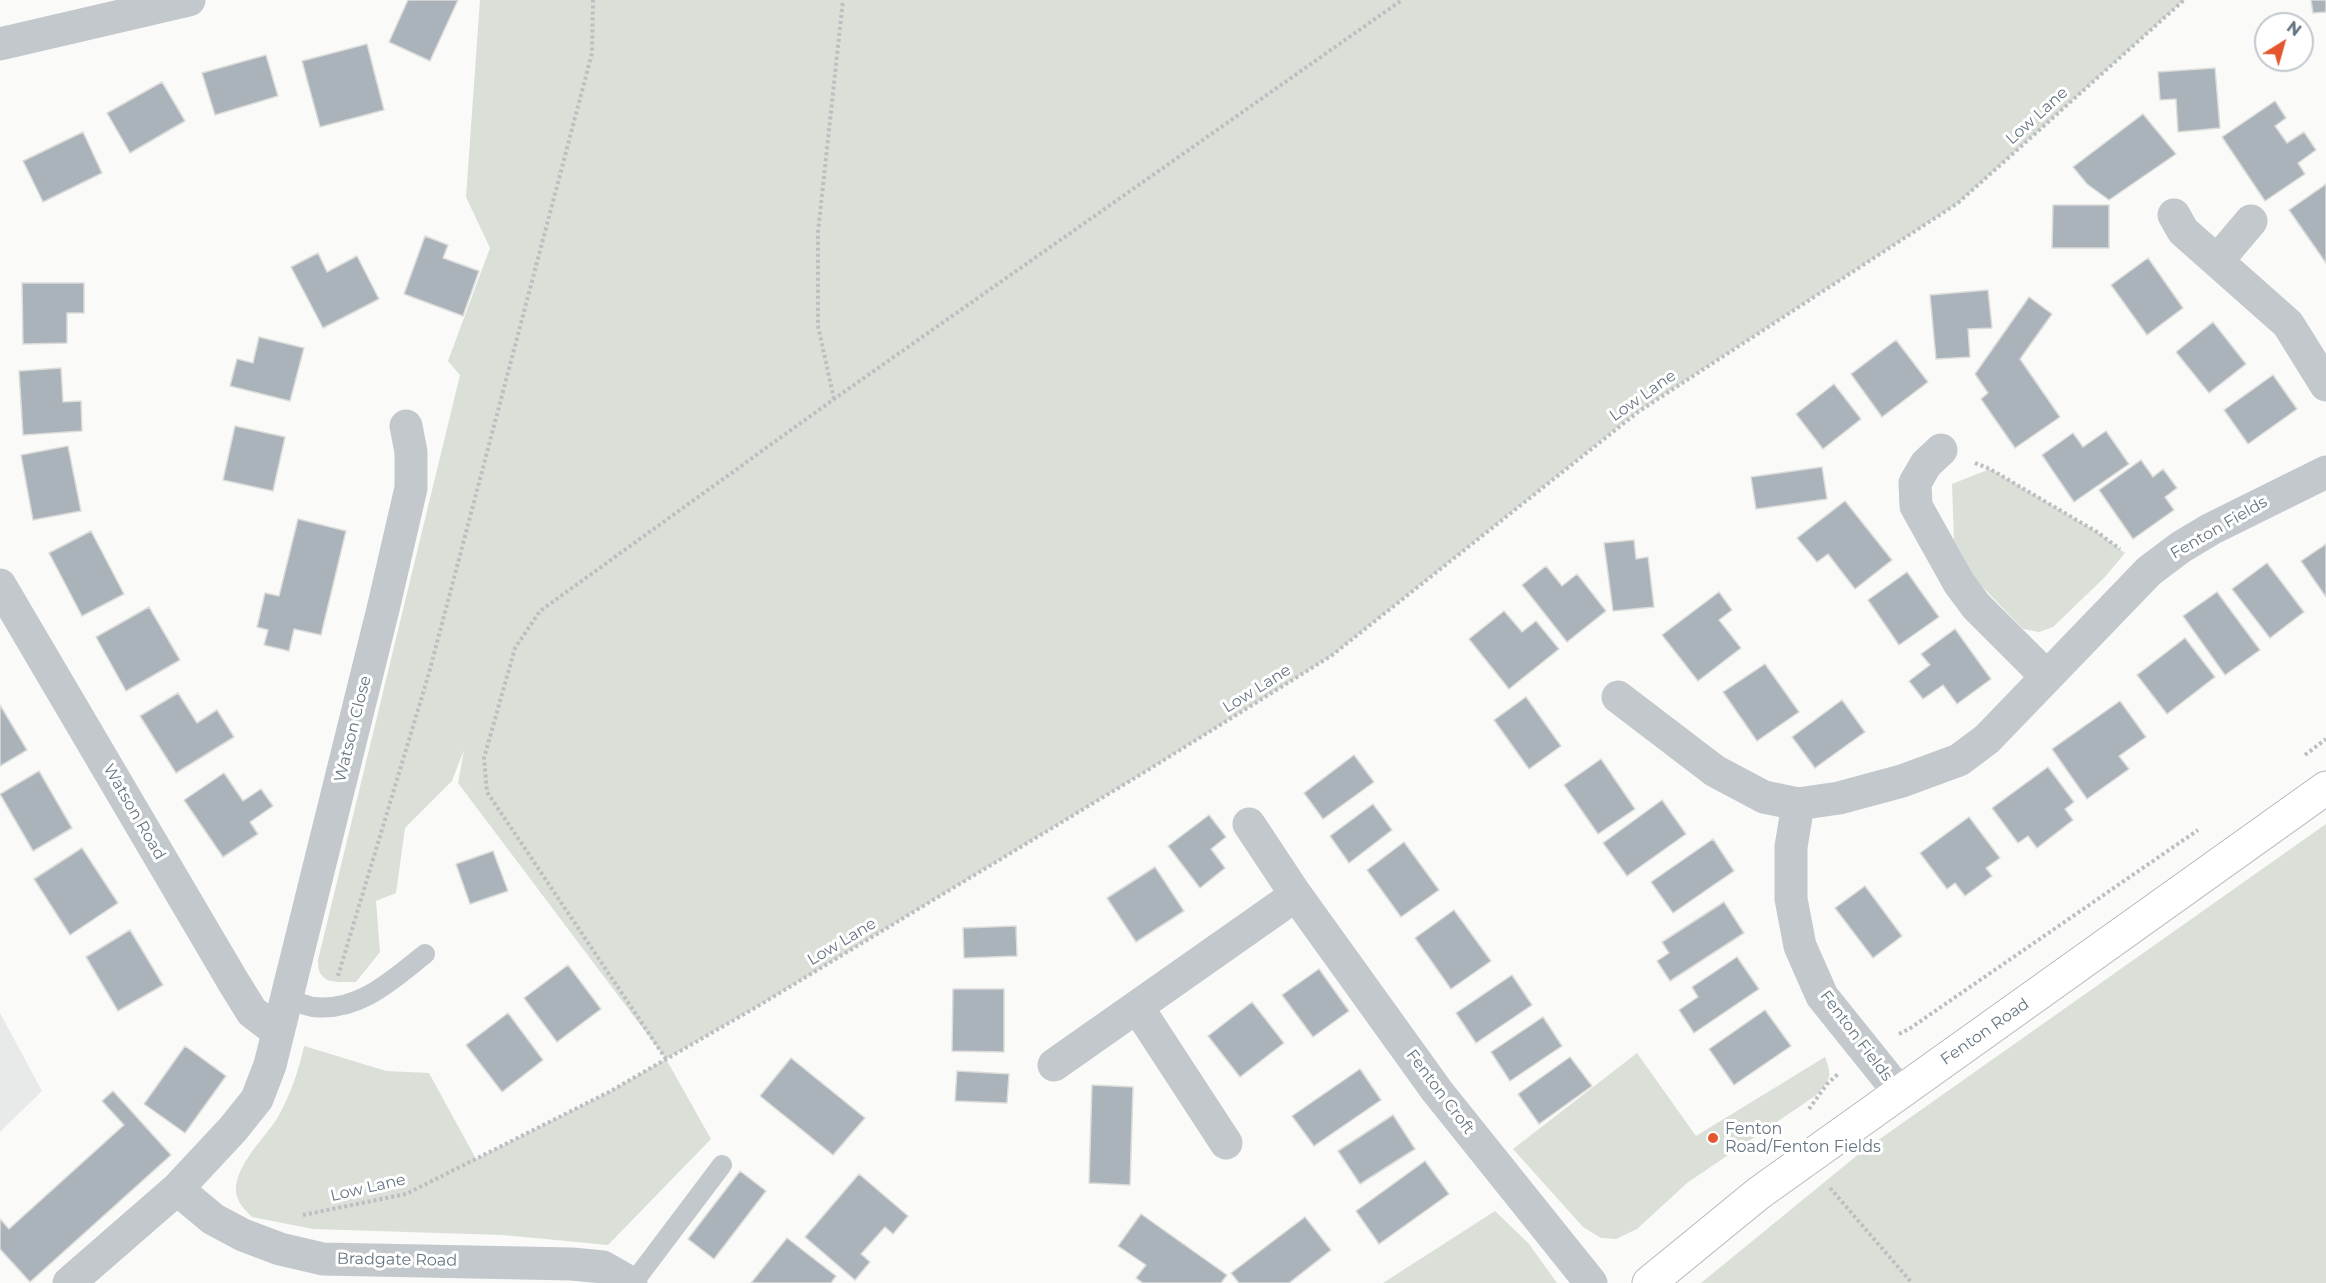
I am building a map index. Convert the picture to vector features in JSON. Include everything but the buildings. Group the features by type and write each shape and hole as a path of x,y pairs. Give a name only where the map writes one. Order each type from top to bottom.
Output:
{"street":[{"path":"0,44 189,0"},
{"path":"2174,215 2183,231 2288,324 2326,386"},
{"path":"2218,260 2251,221"},
{"name":"Watson Close","path":"69,1283 177,1189 233,1130 256,1099 270,1065 411,488 411,452 406,426"},
{"path":"1941,450 1926,464 1915,483 1916,506 1976,606 2046,676"},
{"name":"Fenton Fields","path":"1618,698 1715,771 1764,797 1798,804 1839,798 1902,781 1959,760 1987,739 2149,571 2181,547 2211,529 2326,472"},
{"name":"Watson Road","path":"0,585 252,1012 277,1031"},
{"name":"Fenton Road","path":"1649,1283 1759,1193 2326,788"},
{"name":"Fenton Fields","path":"1798,804 1791,847 1791,899 1800,946 1822,996 1899,1092"},
{"name":"Fenton Croft","path":"1250,824 1296,895 1437,1091 1591,1283"},
{"path":"1054,1065 1296,895"},
{"path":"1137,1008 1226,1143"},
{"name":"Bradgate Road","path":"177,1189 213,1219 243,1235 280,1249 323,1259 572,1264 603,1267 632,1283"}],"lane":[{"path":"286,999 313,1006 358,1002 384,987 425,954"},
{"path":"632,1283 722,1165"}],"path":[{"path":"329,1006 429,673 559,179 592,53 593,0"},
{"path":"834,399 818,326 818,232 843,0"},
{"path":"666,1059 487,792 484,758 515,648 540,611 834,399 1402,0"},
{"name":"Low Lane","path":"295,1218 406,1194 609,1092 758,1006 1133,780 1331,656 1638,412 1958,203 2184,0"},
{"path":"1941,450 1990,469 2097,532 2149,571"},
{"path":"1805,1160 1912,1283"}],"shaded area":[{"path":"480,0 2184,0 1958,203 1637,412 1331,656 1143,773 758,1006 666,1059 458,783 464,750 452,781 405,828 396,893 376,901 380,952 356,982 329,980 324,978 319,968 318,960 460,375 448,361 490,248 466,197"},
{"path":"1990,469 2097,532 2125,553 2105,577 2053,627 2039,632 2023,629 1976,580 1954,540 1952,484"},
{"path":"2326,824 2326,1283 1701,1283 1860,1153"},
{"path":"0,1013 42,1091 0,1132"},
{"path":"304,1046 386,1071 429,1073 476,1159 609,1092 666,1059 711,1139 608,1245 503,1235 313,1229 252,1217 238,1199 236,1188 238,1177 250,1154 274,1123 283,1107 300,1064"},
{"path":"1637,1053 1696,1136 1825,1057 1829,1078 1815,1096 1687,1183 1637,1229 1616,1239 1601,1238 1583,1227 1513,1149"},
{"path":"1495,1211 1529,1244 1557,1283 1383,1283"}],"place":[{"name":"Fenton Road/Fenton Fields","path":"1713,1138"}]}
